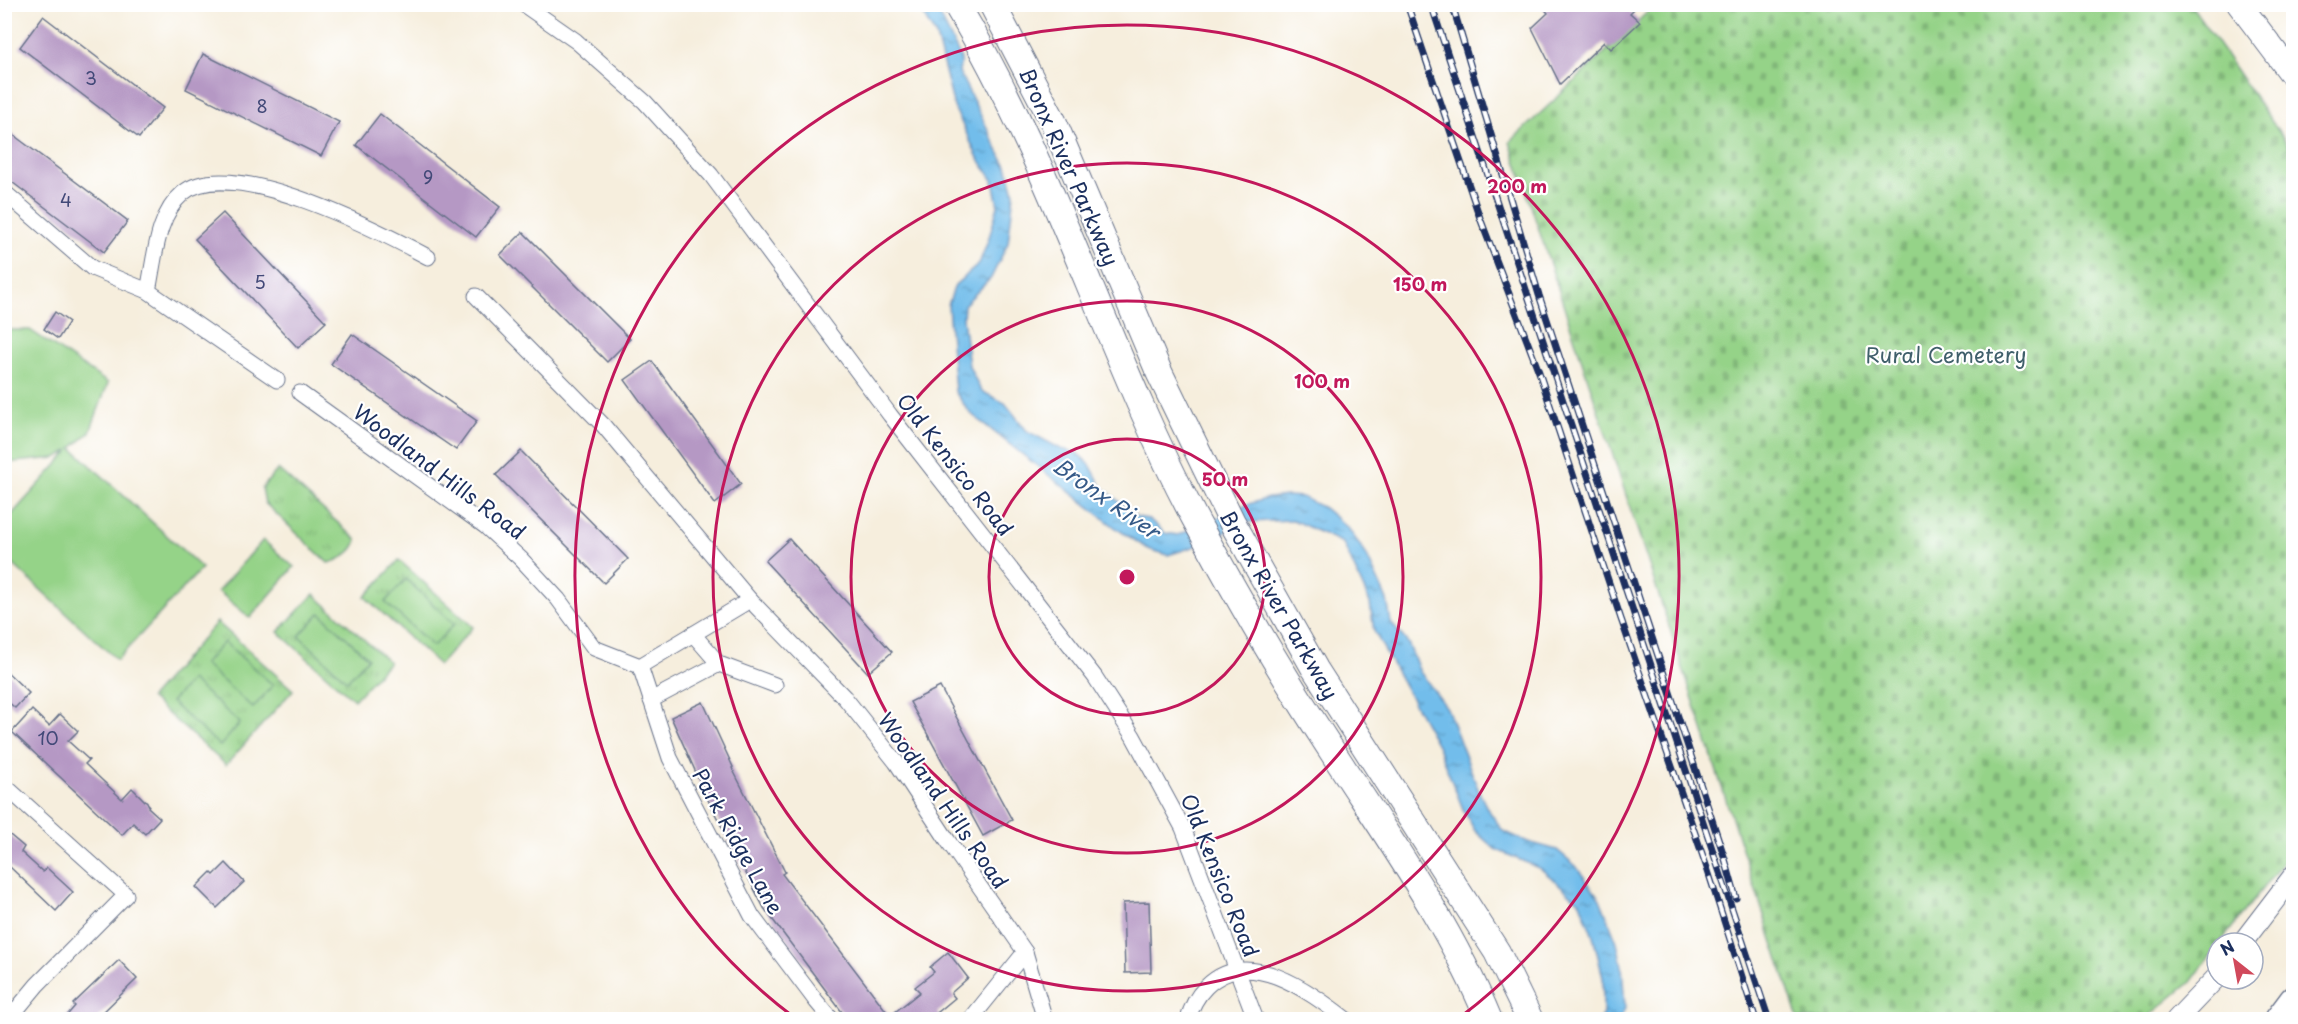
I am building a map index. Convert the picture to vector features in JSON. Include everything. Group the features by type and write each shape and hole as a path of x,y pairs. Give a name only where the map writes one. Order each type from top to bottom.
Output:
{"highway":[{"name":"Bronx River Parkway","path":"956,4 997,76 1027,136 1131,385 1193,515 1289,684 1435,910 1467,969 1489,1020"},
{"name":"Bronx River Parkway","path":"992,4 1054,123 1159,372 1220,501 1315,669 1480,922 1513,981 1530,1020"},
{"path":"2280,1020 2294,1000"}],"main road":[{"path":"2239,4 2294,77"}],"street":[{"name":"Old Kensico Road","path":"523,4 576,41 645,102 711,176 890,415 1095,677 1133,735 1183,828 1257,1020"},
{"path":"148,291 164,217 183,193 201,184 227,182 288,193 376,230 428,257"},
{"path":"4,192 92,268 148,291 277,380"},
{"name":"Woodland Hills Road","path":"476,296 603,425 750,600 845,698 896,762 1025,952 1045,1020"},
{"name":"Woodland Hills Road","path":"300,393 485,526 521,559 558,599 594,648 640,666"},
{"path":"640,666 750,600"},
{"path":"693,634 718,664 775,685"},
{"path":"651,700 718,664"},
{"name":"Park Ridge Lane","path":"640,666 670,758 752,916 832,1020"},
{"path":"4,785 126,896 38,985 8,1020"},
{"path":"2251,931 2294,875"},
{"path":"970,1020 1025,952"},
{"path":"1188,1020 1194,1002 1212,981 1228,972 1238,970 1270,973 1314,995 1347,1020"},
{"path":"2176,1020 2205,990"}],"green space":[{"name":"Rural Cemetery","path":"1655,5 2191,5 2293,152 2294,848 2229,931 2205,931 2205,963 2191,982 2146,1019 1798,1019 1510,142"},
{"path":"5,330 30,330 108,383 90,432 72,448 202,568 117,660 5,557 5,522 70,450 56,458 5,463"},
{"path":"278,469 357,540 346,555 328,563 265,503 262,488"},
{"path":"263,540 294,567 250,618 218,591"},
{"path":"399,560 473,627 439,665 365,597"},
{"path":"406,579 454,624 433,646 385,602"},
{"path":"314,594 389,662 354,700 278,632"},
{"path":"320,613 368,658 347,681 299,636"},
{"path":"217,622 293,690 226,765 150,698"},
{"path":"224,642 273,685 253,708 204,664"},
{"path":"191,680 240,723 220,746 171,702"}],"water":[{"name":"Bronx River","path":"917,5 935,5 961,59 959,72 1008,170 1014,193 1008,243 991,278 964,305 963,318 969,366 981,391 1005,403 1027,431 1061,449 1077,453 1090,465 1102,487 1137,517 1149,519 1165,533 1178,535 1246,505 1268,498 1287,496 1302,497 1324,508 1348,528 1366,554 1387,600 1391,623 1408,643 1420,672 1447,708 1487,808 1503,831 1528,842 1557,850 1576,866 1600,899 1617,942 1622,966 1625,1008 1620,1019 1600,1019 1603,1013 1603,978 1594,939 1580,902 1541,869 1495,849 1475,831 1463,809 1438,747 1374,631 1370,603 1343,543 1293,520 1248,522 1193,547 1168,555 1148,549 1117,529 970,413 955,392 948,305 955,285 979,264 998,206 993,180 978,158 954,107 936,36"}],"building":[{"path":"1540,4 1639,4 1630,13 1640,22 1611,49 1604,42 1560,84 1532,28 1548,13"},
{"path":"43,16 163,108 139,138 20,47"},
{"path":"203,54 339,122 321,156 186,89"},
{"path":"380,114 500,207 476,237 356,145"},
{"path":"4,128 128,221 104,252 4,176"},
{"path":"223,213 326,322 298,348 195,239"},
{"path":"523,232 630,339 607,362 500,255"},
{"path":"55,312 69,322 58,339 44,329"},
{"path":"352,334 477,421 456,450 331,364"},
{"path":"652,361 741,484 715,504 625,380"},
{"path":"521,451 628,559 604,583 496,475"},
{"path":"789,539 892,652 868,673 765,561"},
{"path":"4,669 29,693 15,708 4,698"},
{"path":"940,687 1012,820 983,836 910,702"},
{"path":"703,702 732,768 785,872 782,874 890,1016 920,992 915,987 934,972 930,967 948,952 968,978 951,993 955,998 937,1013 942,1020 848,1020 764,908 710,804 671,717"},
{"path":"32,710 49,726 60,714 78,731 68,741 89,760 85,764 122,799 132,788 149,805 148,807 160,818 145,834 133,823 122,835 12,732"},
{"path":"4,830 24,847 21,852 43,872 47,868 73,892 56,911 9,866 4,872"},
{"path":"226,863 244,882 217,908 196,887 211,872 214,875"},
{"path":"1149,902 1151,972 1125,973 1123,903"},
{"path":"119,960 137,979 95,1020 63,1020 75,1006 73,1004"}],"railway":[{"path":"1407,4 1480,218 1539,372 1707,868 1756,1020"},
{"path":"1431,4 1769,1020"},
{"path":"1452,4 1539,295 1736,898"}]}
